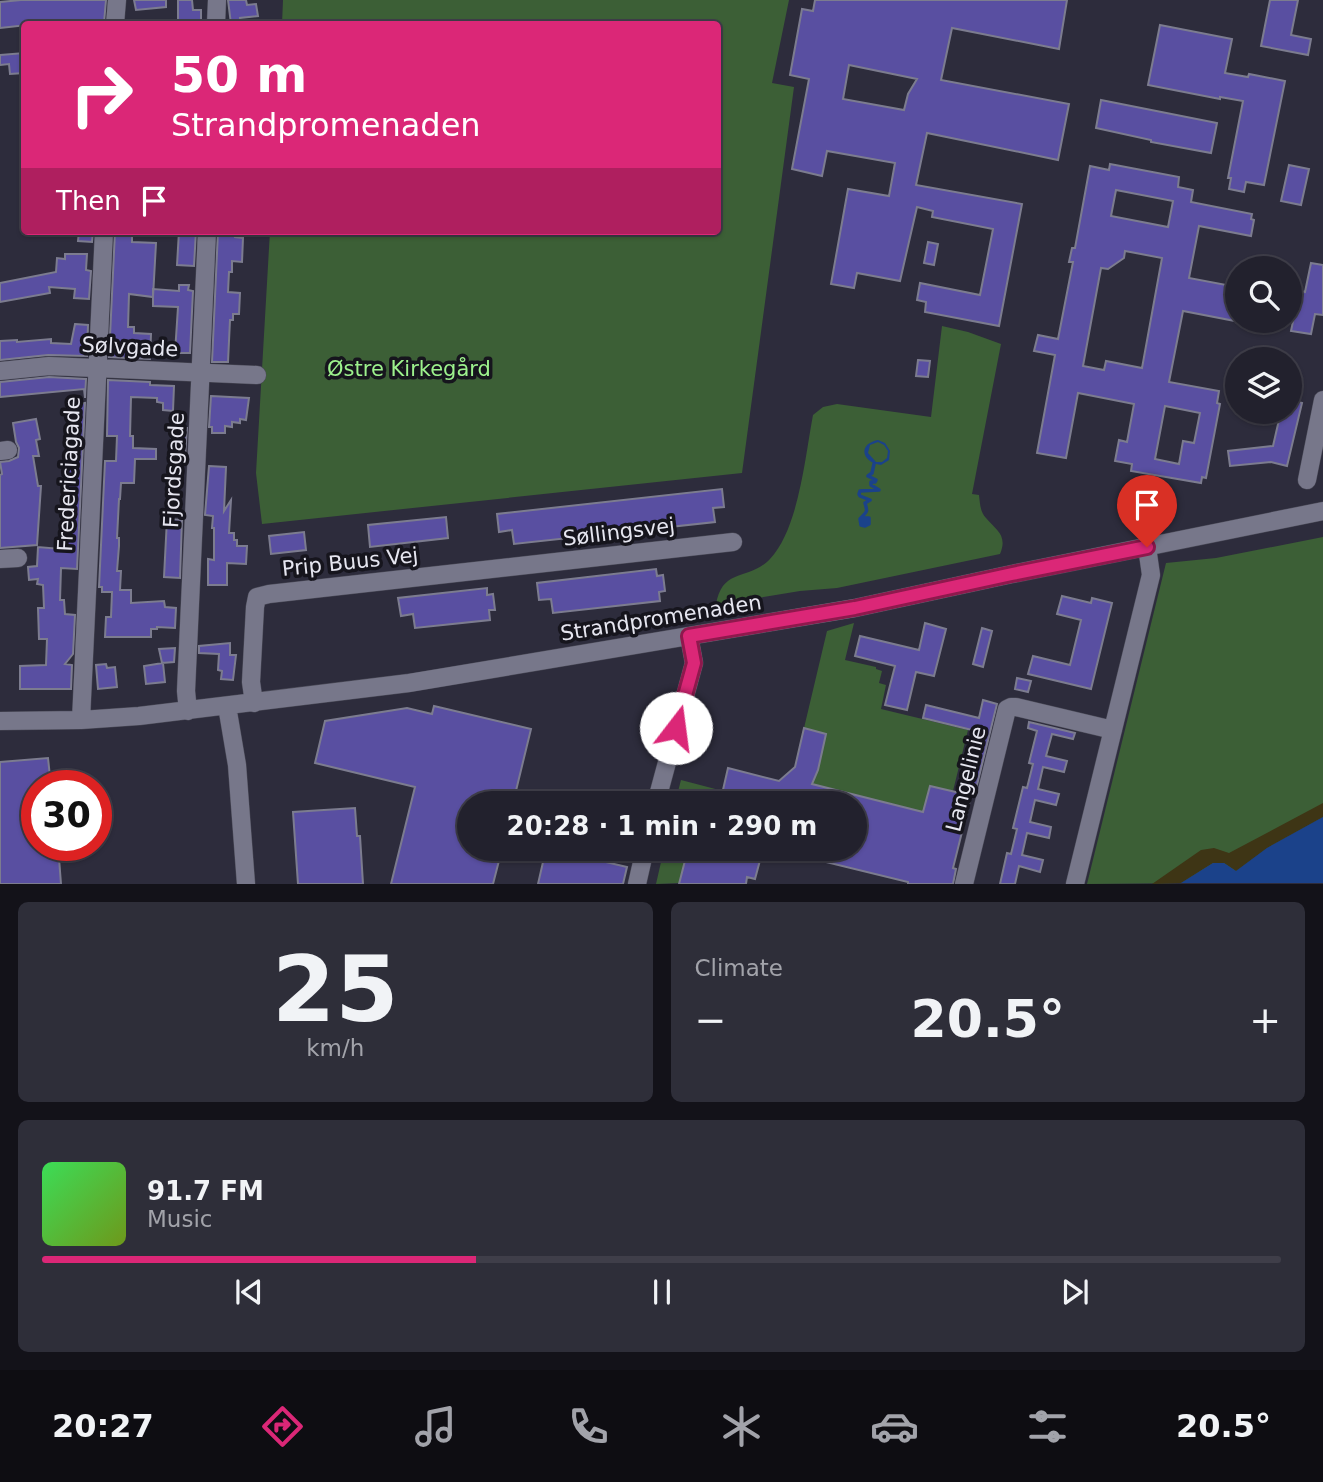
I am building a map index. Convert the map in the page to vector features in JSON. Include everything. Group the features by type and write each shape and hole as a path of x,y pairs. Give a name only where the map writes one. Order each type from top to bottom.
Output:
{"street":[{"path":"115,21 117,0"},
{"path":"216,21 217,0"},
{"name":"Fredericiagade","path":"81,720 104,235"},
{"name":"Fjordsgade","path":"188,711 186,691 207,235"},
{"name":"Sølvgade","path":"0,371 49,366 257,375"},
{"path":"1307,480 1323,400"},
{"name":"Strandpromenaden","path":"0,721 81,720 188,711 409,683 855,608 1323,511"},
{"name":"Søllingsvej","path":"511,568 733,542"},
{"path":"1075,884 1151,575 1147,547"},
{"name":"Prip Buus Vej","path":"254,703 251,682 257,597 511,568"},
{"path":"659,791 694,663 689,636"},
{"path":"227,706 237,765 246,884"},
{"name":"Langelinie","path":"964,884 1007,709 1016,707 1113,730"},
{"path":"638,884 643,861"}],"green space":[{"name":"Østre Kirkegård","path":"283,0 789,0 772,83 794,87 742,473 262,524 256,473 270,235 721,235 721,21 282,21"},
{"path":"942,326 1001,344 972,494 979,495 983,513 1002,537 1000,554 837,588 800,591 716,605 724,585 737,576 762,566 780,546 794,511 813,415 823,407 837,404 931,417"},
{"path":"1323,537 1323,817 1267,848 1236,871 1214,863 1181,883 1087,884 1166,563 1216,558"},
{"path":"854,623 845,660 876,667 882,671 879,683 886,685 881,709 968,730 953,791 930,786 923,812 867,798 867,791 840,791 812,784 826,734 804,728 827,631"},
{"path":"681,780 723,791 678,791"},
{"path":"661,861 685,861 679,883 656,884"}],"sand":[{"path":"1323,803 1323,817 1267,848 1236,871 1224,863 1213,863 1181,883 1152,884 1201,850 1214,848 1229,853"}],"water":[{"path":"878,440 885,443 890,451 889,460 881,465 866,457 865,449 871,442","holes":["878,442 888,451 887,458 876,462 868,453 870,445"]},
{"path":"1323,817 1323,883 1181,883 1213,863 1224,863 1236,871 1267,848"}],"building":[{"path":"106,0 104,21 21,21 21,26 0,28 0,2"},
{"path":"134,0 166,0 166,7 136,10"},
{"path":"178,0 192,0 193,10 201,10 201,21 178,21"},
{"path":"228,0 246,0 247,5 256,4 258,16 231,21"},
{"path":"815,0 1067,0 1059,49 952,28 941,80 1069,104 1058,160 927,133 916,185 1022,204 999,326 925,312 926,302 917,300 920,283 980,295 993,229 932,217 933,211 917,207 900,281 857,273 854,288 831,284 848,189 889,196 895,163 827,151 822,176 792,169 809,79 790,75 802,9 813,11","holes":["849,65 917,79 908,94 904,110 843,99"]},
{"path":"1270,0 1298,0 1291,35 1311,39 1308,55 1261,46"},
{"path":"1160,25 1232,39 1225,73 1248,77 1249,74 1285,81 1264,185 1246,182 1244,192 1229,189 1231,178 1228,178 1243,101 1148,85"},
{"path":"21,53 21,73 10,74 9,64 0,65 0,55"},
{"path":"1101,100 1217,123 1211,153 1096,128"},
{"path":"1110,164 1179,177 1178,187 1193,190 1191,202 1252,214 1251,219 1254,220 1251,236 1199,226 1189,278 1225,285 1225,319 1183,311 1169,382 1219,391 1217,403 1220,404 1206,478 1202,477 1201,483 1131,471 1132,464 1115,461 1119,440 1127,442 1134,404 1078,393 1066,458 1037,453 1055,355 1034,351 1038,335 1058,339 1073,262 1069,262 1072,248 1075,248 1090,166 1109,170","holes":["1116,190 1173,201 1168,227 1111,216","1125,251 1162,258 1142,368 1106,361 1104,370 1083,366 1101,268 1108,269 1124,258","1165,406 1200,413 1194,443 1183,441 1179,464 1155,459"]},
{"path":"1289,165 1309,169 1301,205 1281,201"},
{"path":"79,235 93,235 92,242 78,241"},
{"path":"115,235 132,235 132,242 156,243 153,297 129,294 128,327 134,327 134,333 151,334 150,359 109,357"},
{"path":"179,235 196,235 194,266 177,265"},
{"path":"218,235 235,235 243,238 242,262 232,261 228,292 240,293 239,314 233,314 233,320 230,320 228,362 212,362"},
{"path":"928,242 938,244 934,265 924,263"},
{"path":"65,254 87,254 86,270 91,271 89,299 74,298 75,289 49,287 50,293 0,302 0,283 56,272 57,258 65,259"},
{"path":"1311,263 1323,265 1323,315 1315,314 1311,334 1302,333 1302,291 1305,292"},
{"path":"179,285 189,285 188,290 193,291 190,353 175,353 178,307 153,306 153,289 179,291"},
{"path":"75,324 88,325 87,356 48,355 0,360 0,341 51,339 51,343 71,344"},
{"path":"918,360 930,361 928,377 916,376"},
{"path":"49,377 86,379 85,398 84,389 0,397 0,382"},
{"path":"108,380 174,386 173,411 163,410 163,403 157,402 157,398 131,397 130,436 133,436 133,448 156,449 156,459 135,459 134,483 121,483 119,499 117,571 121,571 120,590 131,590 131,603 164,601 165,607 176,608 175,628 151,629 151,637 105,637 106,617 111,617 112,592 102,592 102,587 99,587 105,461 116,461 117,436 107,436"},
{"path":"211,396 249,398 246,420 240,419 240,423 232,422 232,427 225,426 225,433 212,433 212,427 209,427"},
{"path":"85,403 77,569 61,568 60,600 64,600 65,614 75,615 73,654 65,664 72,665 71,689 20,689 20,666 46,665 47,639 39,639 38,608 44,608 43,585 37,584 38,579 29,580 28,567 37,566 38,547 61,549 65,493 62,493 63,476 70,405"},
{"path":"36,419 40,439 36,440 39,456 33,456 38,486 41,486 37,545 0,548 0,462 18,457 19,448 13,423"},
{"path":"1278,424 1297,424 1287,466 1271,462 1230,466 1228,451 1273,446"},
{"path":"177,428 187,428 185,458 171,458 171,436 177,436"},
{"path":"209,466 226,467 224,511 231,500 229,533 234,533 237,546 247,546 246,564 227,563 227,585 208,585 208,559 214,560 213,516 205,515"},
{"path":"722,489 724,507 713,508 715,522 514,544 512,530 499,532 497,514"},
{"path":"446,517 448,538 370,547 368,525"},
{"path":"167,519 182,520 180,578 164,577"},
{"path":"304,532 306,550 271,554 269,536"},
{"path":"656,569 657,576 663,575 665,591 659,592 660,601 553,613 551,599 539,600 537,583"},
{"path":"487,588 487,595 493,594 495,610 489,610 490,620 415,628 413,614 401,616 398,598"},
{"path":"1062,596 1091,603 1092,598 1112,603 1091,689 1028,674 1033,656 1070,665 1081,620 1057,614"},
{"path":"925,623 946,629 934,676 916,672 907,710 885,705 895,666 855,656 860,636 919,650"},
{"path":"982,628 992,631 983,667 973,664"},
{"path":"230,643 230,655 236,655 233,680 221,679 222,671 218,670 219,654 199,653 199,646"},
{"path":"175,648 174,662 162,663 159,649"},
{"path":"163,663 165,682 146,684 144,666"},
{"path":"106,664 107,668 115,667 117,687 98,689 96,665"},
{"path":"1017,678 1031,681 1028,692 1015,689"},
{"path":"983,700 997,704 953,868 956,869 953,884 908,884 822,861 867,861 867,798 923,812 930,786 960,793 976,731 923,718 926,705 979,718"},
{"path":"434,706 531,729 516,791 457,791 457,861 499,861 493,884 391,884 415,787 315,763 325,721 407,708 432,714"},
{"path":"1029,722 1075,733 1073,739 1052,734 1046,756 1067,761 1064,772 1043,767 1038,789 1059,794 1056,805 1035,800 1030,822 1051,827 1049,838 1027,833 1022,855 1043,860 1040,872 1019,866 1015,884 1000,884 1007,853 1011,854 1017,829 1013,828 1023,787 1027,788 1033,764 1029,763 1037,731 1028,728"},
{"path":"804,728 826,734 812,784 840,791 723,791 728,768 779,781 795,767"},
{"path":"48,758 49,770 21,770 21,861 59,861 61,884 0,884 0,762"},
{"path":"355,808 363,884 298,884 293,812"},
{"path":"543,861 602,861 627,867 623,884 538,884"},
{"path":"685,861 760,861 755,879 747,877 746,884 679,884"}],"waterway":[{"path":"865,522 867,520 867,523 862,522 863,518 869,518 869,524 865,526 861,525 860,519 866,512 865,503 870,500 859,494 860,491 879,490 871,485 871,482 876,480 868,476 872,473 874,464"}],"route":[{"path":"676,728 694,663 689,636 855,608 1147,547"}]}
